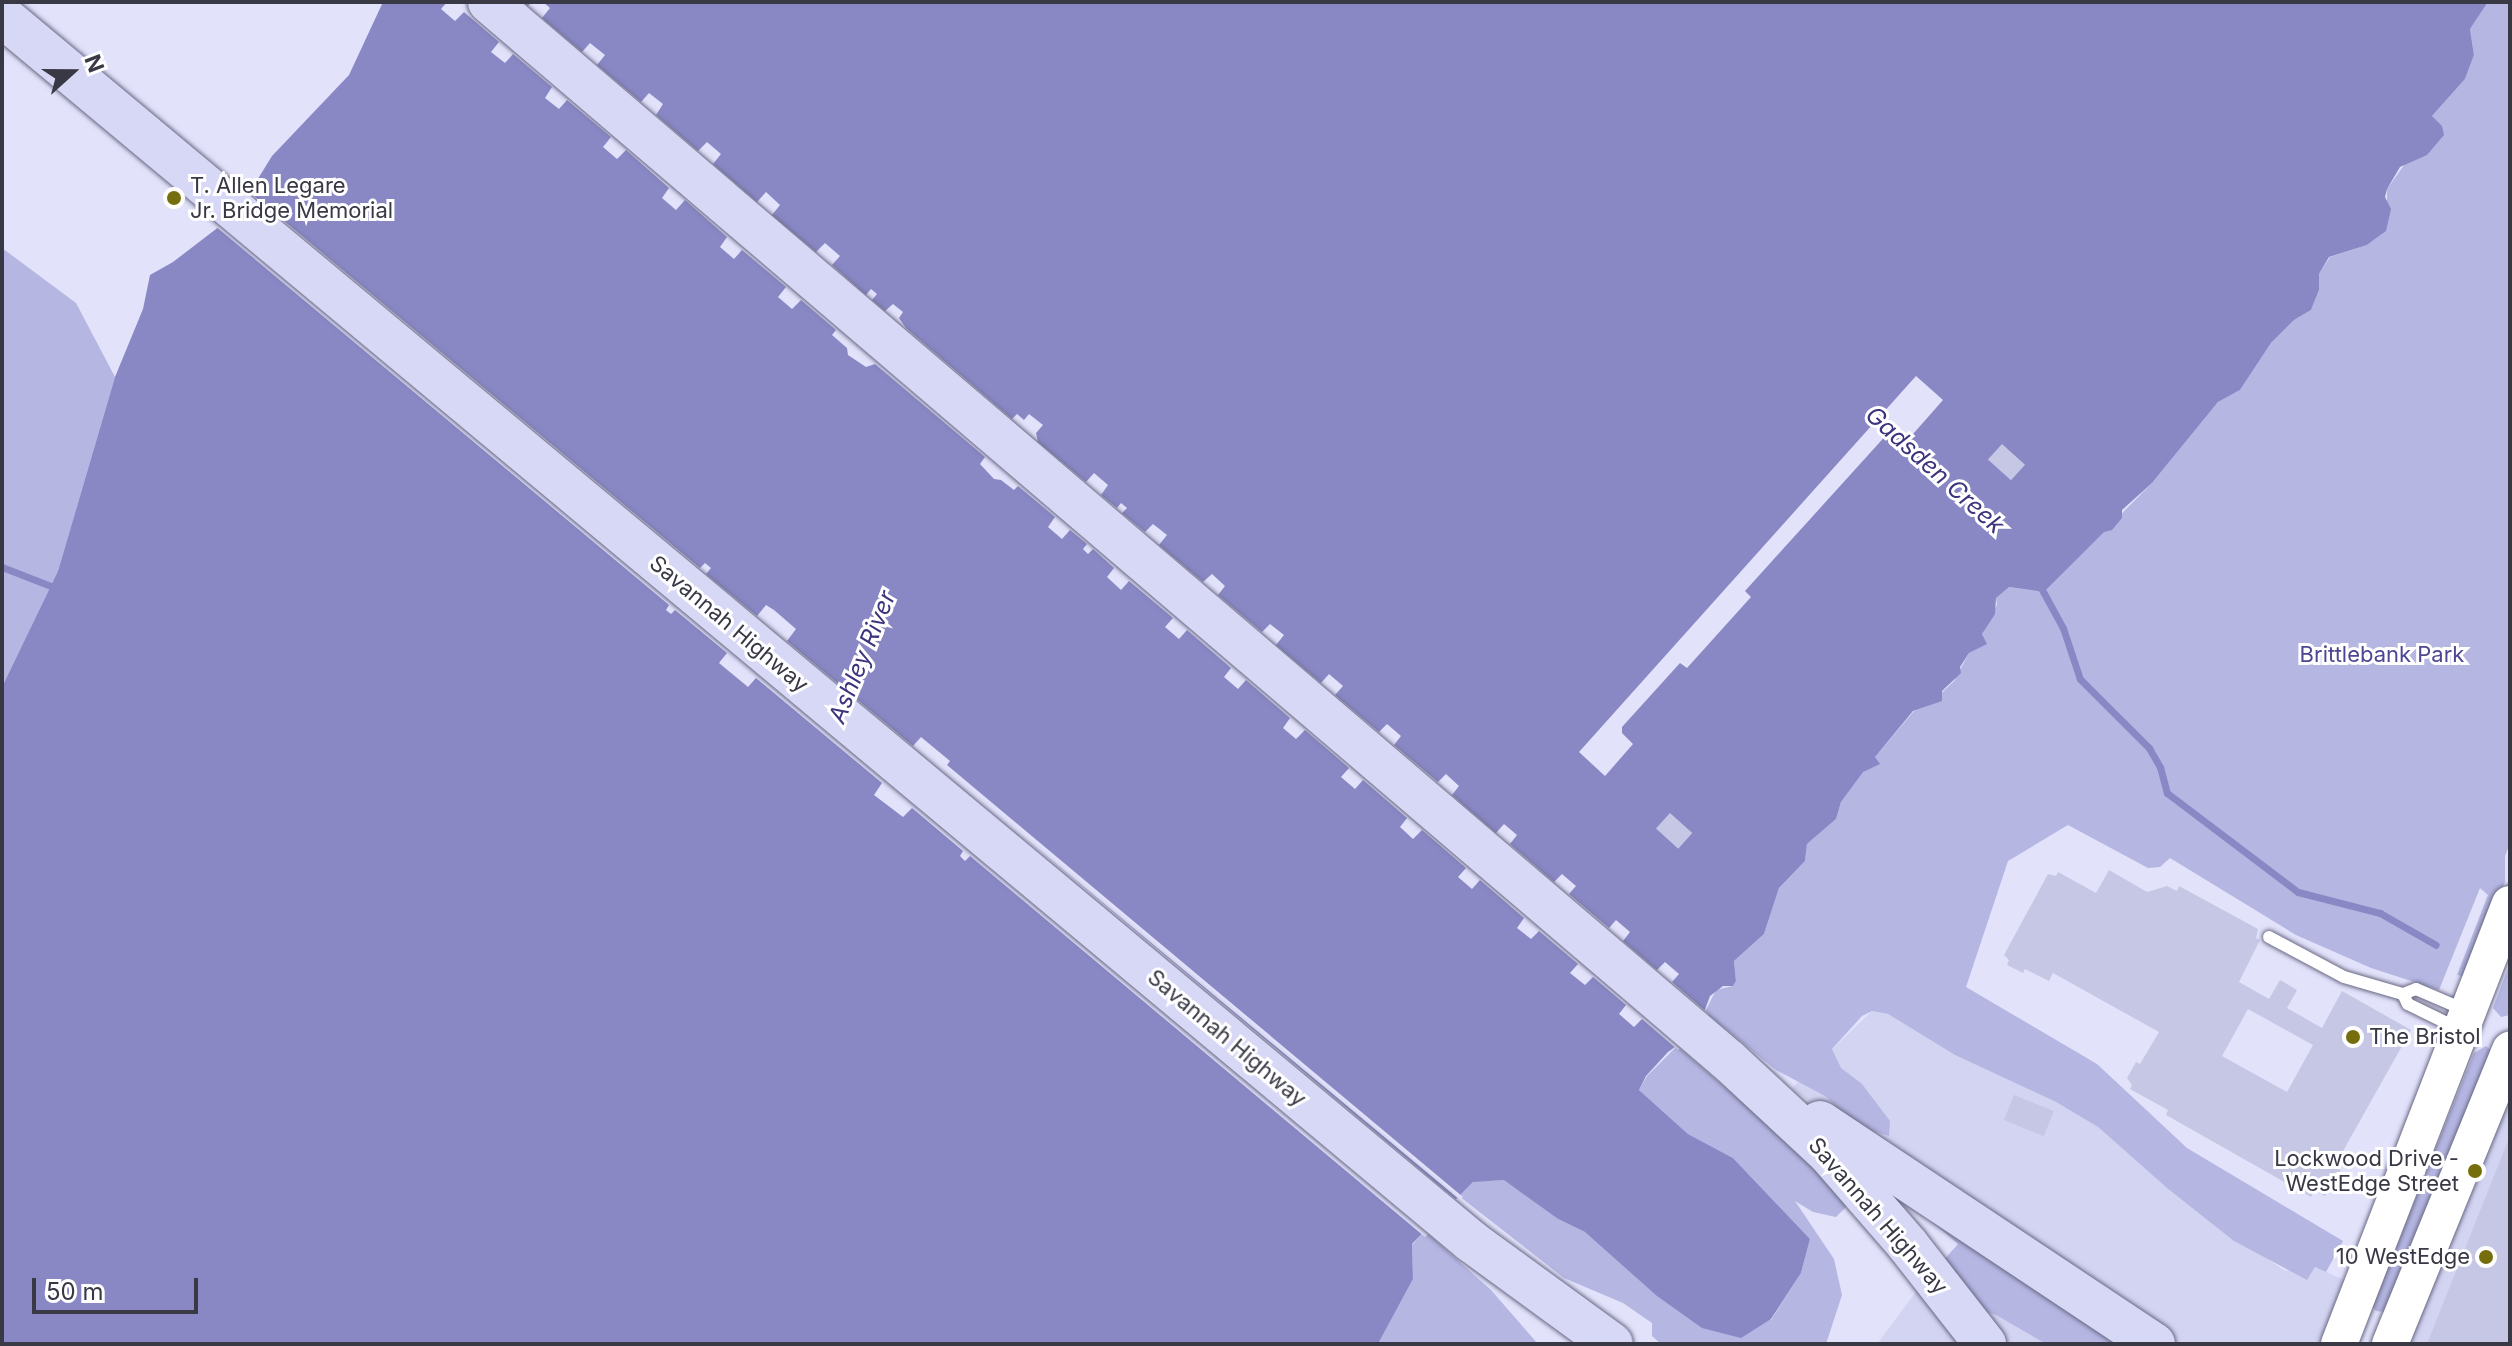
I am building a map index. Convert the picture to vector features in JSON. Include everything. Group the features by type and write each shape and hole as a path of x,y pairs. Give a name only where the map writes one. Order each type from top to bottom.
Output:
{"highway":[{"name":"Savannah Highway","path":"489,2 1729,1061 1829,1154 1907,1244 1985,1344"},
{"name":"Savannah Highway","path":"2,16 197,182 1479,1248 1612,1344"},
{"path":"1729,1061 2154,1344"},
{"path":"1479,1248 1561,1344"}],"main road":[{"path":"2510,904 2344,1333 2390,1342 2510,1050"},
{"path":"2464,1020 2510,1040"}],"lane":[{"path":"2269,937 2344,977 2403,994 2416,989 2464,1020"},
{"path":"2403,994 2408,1004 2464,1020"}],"shaded area":[{"path":"1872,1011 1888,1014 1955,1055 2056,1102 2098,1127 2167,1188 2285,1271 2315,1267 2344,1280 2319,1344 2176,1344 1848,1131 1792,1088"},
{"path":"2510,1081 2510,1344 2403,1344"},
{"path":"1918,1289 1996,1315 2046,1344 1877,1344"}],"green space":[{"name":"Brittlebank Park","path":"2488,2 2510,2 2510,843 2505,856 2505,882 2467,977 2457,975 2488,895 2480,888 2439,990 2371,968 2296,935 2170,858 2160,867 2148,868 2068,825 2008,861 1966,987 2097,1064 2187,1148 2343,1241 2326,1272 2315,1267 2307,1280 2234,1241 2167,1188 2098,1127 2056,1102 1955,1055 1888,1014 1872,1011 1862,1016 1832,1049 1841,1068 1862,1084 1890,1121 1889,1136 1859,1127 1825,1096 1776,1070 1705,1012 1716,990 1733,986 1736,981 1734,961 1764,934 1779,888 1805,861 1807,844 1836,819 1841,802 1863,771 1879,764 1875,757 1914,711 1929,705 1954,681 1969,653 1986,644 1982,634 1997,605 1996,598 2008,587 2044,592 2152,483 2218,402 2240,390 2271,343 2294,320 2311,310 2319,290 2319,274 2330,257 2367,245 2382,234 2387,222 2387,189 2407,161 2427,154 2435,122 2432,116 2465,79 2474,55 2470,29"},
{"path":"2,248 76,303 115,377 58,571 2,687"},
{"path":"2510,963 2510,1015 2501,1017 2493,1008"},
{"path":"1677,1046 1788,1141 1849,1204 1836,1217 1813,1212 1795,1201 1834,1259 1842,1295 1826,1344 1661,1344 1652,1336 1652,1323 1623,1303 1564,1278 1459,1196 1474,1181 1505,1180 1558,1219 1585,1232 1620,1260 1771,1320 1801,1273 1810,1239 1733,1158 1688,1134 1639,1090 1647,1076"},
{"path":"2486,1046 2492,1051 2386,1312 2376,1311 2372,1307 2474,1053"},
{"path":"1925,1216 2123,1344 2046,1344 1996,1315 1918,1289 1958,1244"},
{"path":"1425,1231 1491,1290 1538,1344 1378,1344 1413,1279 1412,1245"}],"water":[{"name":"Ashley River","path":"383,2 2488,2 2470,29 2474,55 2465,79 2432,116 2442,126 2444,135 2427,155 2400,167 2387,189 2385,197 2391,209 2386,231 2367,245 2329,257 2319,274 2319,290 2311,310 2294,320 2271,343 2240,390 2218,402 2152,483 2122,510 2122,518 2112,530 2104,532 2044,592 2009,587 1996,598 1995,614 1982,634 1987,644 1969,653 1960,667 1961,673 1942,691 1942,701 1913,711 1875,757 1880,764 1863,772 1841,802 1836,819 1807,844 1805,861 1779,888 1764,934 1734,961 1736,981 1733,986 1723,986 1710,996 1697,1031 1668,1052 1646,1076 1639,1090 1688,1134 1733,1158 1810,1239 1801,1273 1771,1319 1741,1338 1702,1328 1657,1296 1585,1232 1558,1219 1504,1180 1473,1182 1412,1244 1413,1279 1378,1344 2,1344 2,687 58,571 115,377 143,309 150,275 173,262 237,213 272,156 349,75"}],"pier":[{"path":"447,2 523,2 528,6 531,2 543,2 550,8 542,18 582,52 590,43 605,55 597,65 641,102 649,93 663,104 656,115 698,151 707,142 721,154 713,164 757,202 766,192 780,205 772,215 816,252 825,243 840,256 832,265 866,295 871,289 877,294 872,300 885,311 893,304 903,312 899,318 906,328 1012,419 1017,414 1024,420 1029,414 1043,425 1036,433 1038,442 1086,482 1094,473 1108,485 1101,495 1117,508 1121,503 1127,508 1122,513 1145,532 1153,524 1167,535 1159,545 1203,582 1212,574 1225,586 1218,595 1262,632 1270,624 1284,635 1276,645 1321,683 1329,674 1343,686 1335,695 1379,732 1387,724 1401,736 1394,745 1438,782 1446,774 1459,786 1452,795 1496,833 1504,824 1517,835 1510,844 1554,882 1562,874 1576,886 1569,894 1609,928 1616,920 1630,932 1623,941 1657,970 1665,962 1679,974 1672,982 1709,1014 1700,1033 1678,1050 1642,1019 1634,1027 1619,1014 1626,1005 1593,977 1585,985 1570,973 1578,964 1539,931 1531,939 1517,928 1524,918 1480,880 1472,889 1458,877 1466,868 1422,830 1413,839 1400,827 1407,818 1363,780 1355,789 1341,777 1349,768 1305,730 1296,739 1283,728 1290,718 1246,680 1238,689 1224,677 1231,668 1187,630 1179,639 1165,627 1173,618 1129,581 1121,590 1107,577 1114,568 1093,549 1088,554 1083,549 1087,544 1070,530 1062,539 1048,527 1055,517 1018,486 1014,490 1001,480 994,479 980,464 985,457 875,364 866,367 848,355 847,348 832,335 836,330 801,300 792,309 778,297 786,287 742,250 734,259 720,247 727,237 685,200 676,210 662,198 669,188 626,150 617,159 603,147 611,137 567,100 559,109 545,98 552,87 513,54 505,63 491,52 499,42 464,12 455,21 441,9"},
{"path":"247,190 700,568 705,563 711,568 706,574 757,616 766,605 774,610 796,629 787,641 913,746 921,737 950,761 947,765 1463,1197 1460,1200 1001,818 1459,1202 1425,1237 970,856 965,861 960,856 963,851 912,808 903,817 874,795 882,783 756,678 748,687 719,663 727,653 675,610 671,614 666,610 669,605 214,225 234,210"},
{"path":"1916,376 1943,400 1906,442 1894,432 1889,432 1745,591 1751,597 1687,668 1680,663 1622,727 1622,733 1633,744 1605,776 1579,752"}],"building":[{"path":"2002,444 2025,465 2011,480 1988,460"},
{"path":"1670,813 1692,833 1678,849 1656,829"},
{"name":"The Bristol","path":"2109,870 2147,892 2167,886 2177,891 2179,886 2258,929 2256,938 2260,940 2239,982 2269,999 2280,980 2297,990 2287,1008 2322,1028 2342,991 2411,1030 2334,1167 2341,1170 2325,1196 2315,1190 2311,1197 2166,1115 2168,1110 2130,1089 2132,1085 2127,1078 2136,1062 2140,1064 2159,1032 2053,973 2049,981 2025,969 2023,973 2007,965 2009,960 2004,955 2048,874 2056,876 2058,872 2096,893","holes":["2248,1009 2313,1045 2287,1092 2222,1056"]},
{"path":"2014,1095 2054,1111 2044,1136 2004,1120"},
{"name":"10 WestEdge","path":"2509,1138 2510,1344 2427,1344"}],"waterway":[{"path":"2,567 51,586"},
{"name":"Gadsden Creek","path":"2040,586 2063,628 2080,679 2149,748 2160,767 2167,793 2298,892 2380,913 2436,945"}],"place":[{"name":"T. Allen Legare Jr. Bridge Memorial","path":"174,198"},
{"name":"The Bristol","path":"2353,1037"},
{"name":"Lockwood Drive - WestEdge Street","path":"2475,1171"},
{"name":"10 WestEdge","path":"2486,1257"}]}
